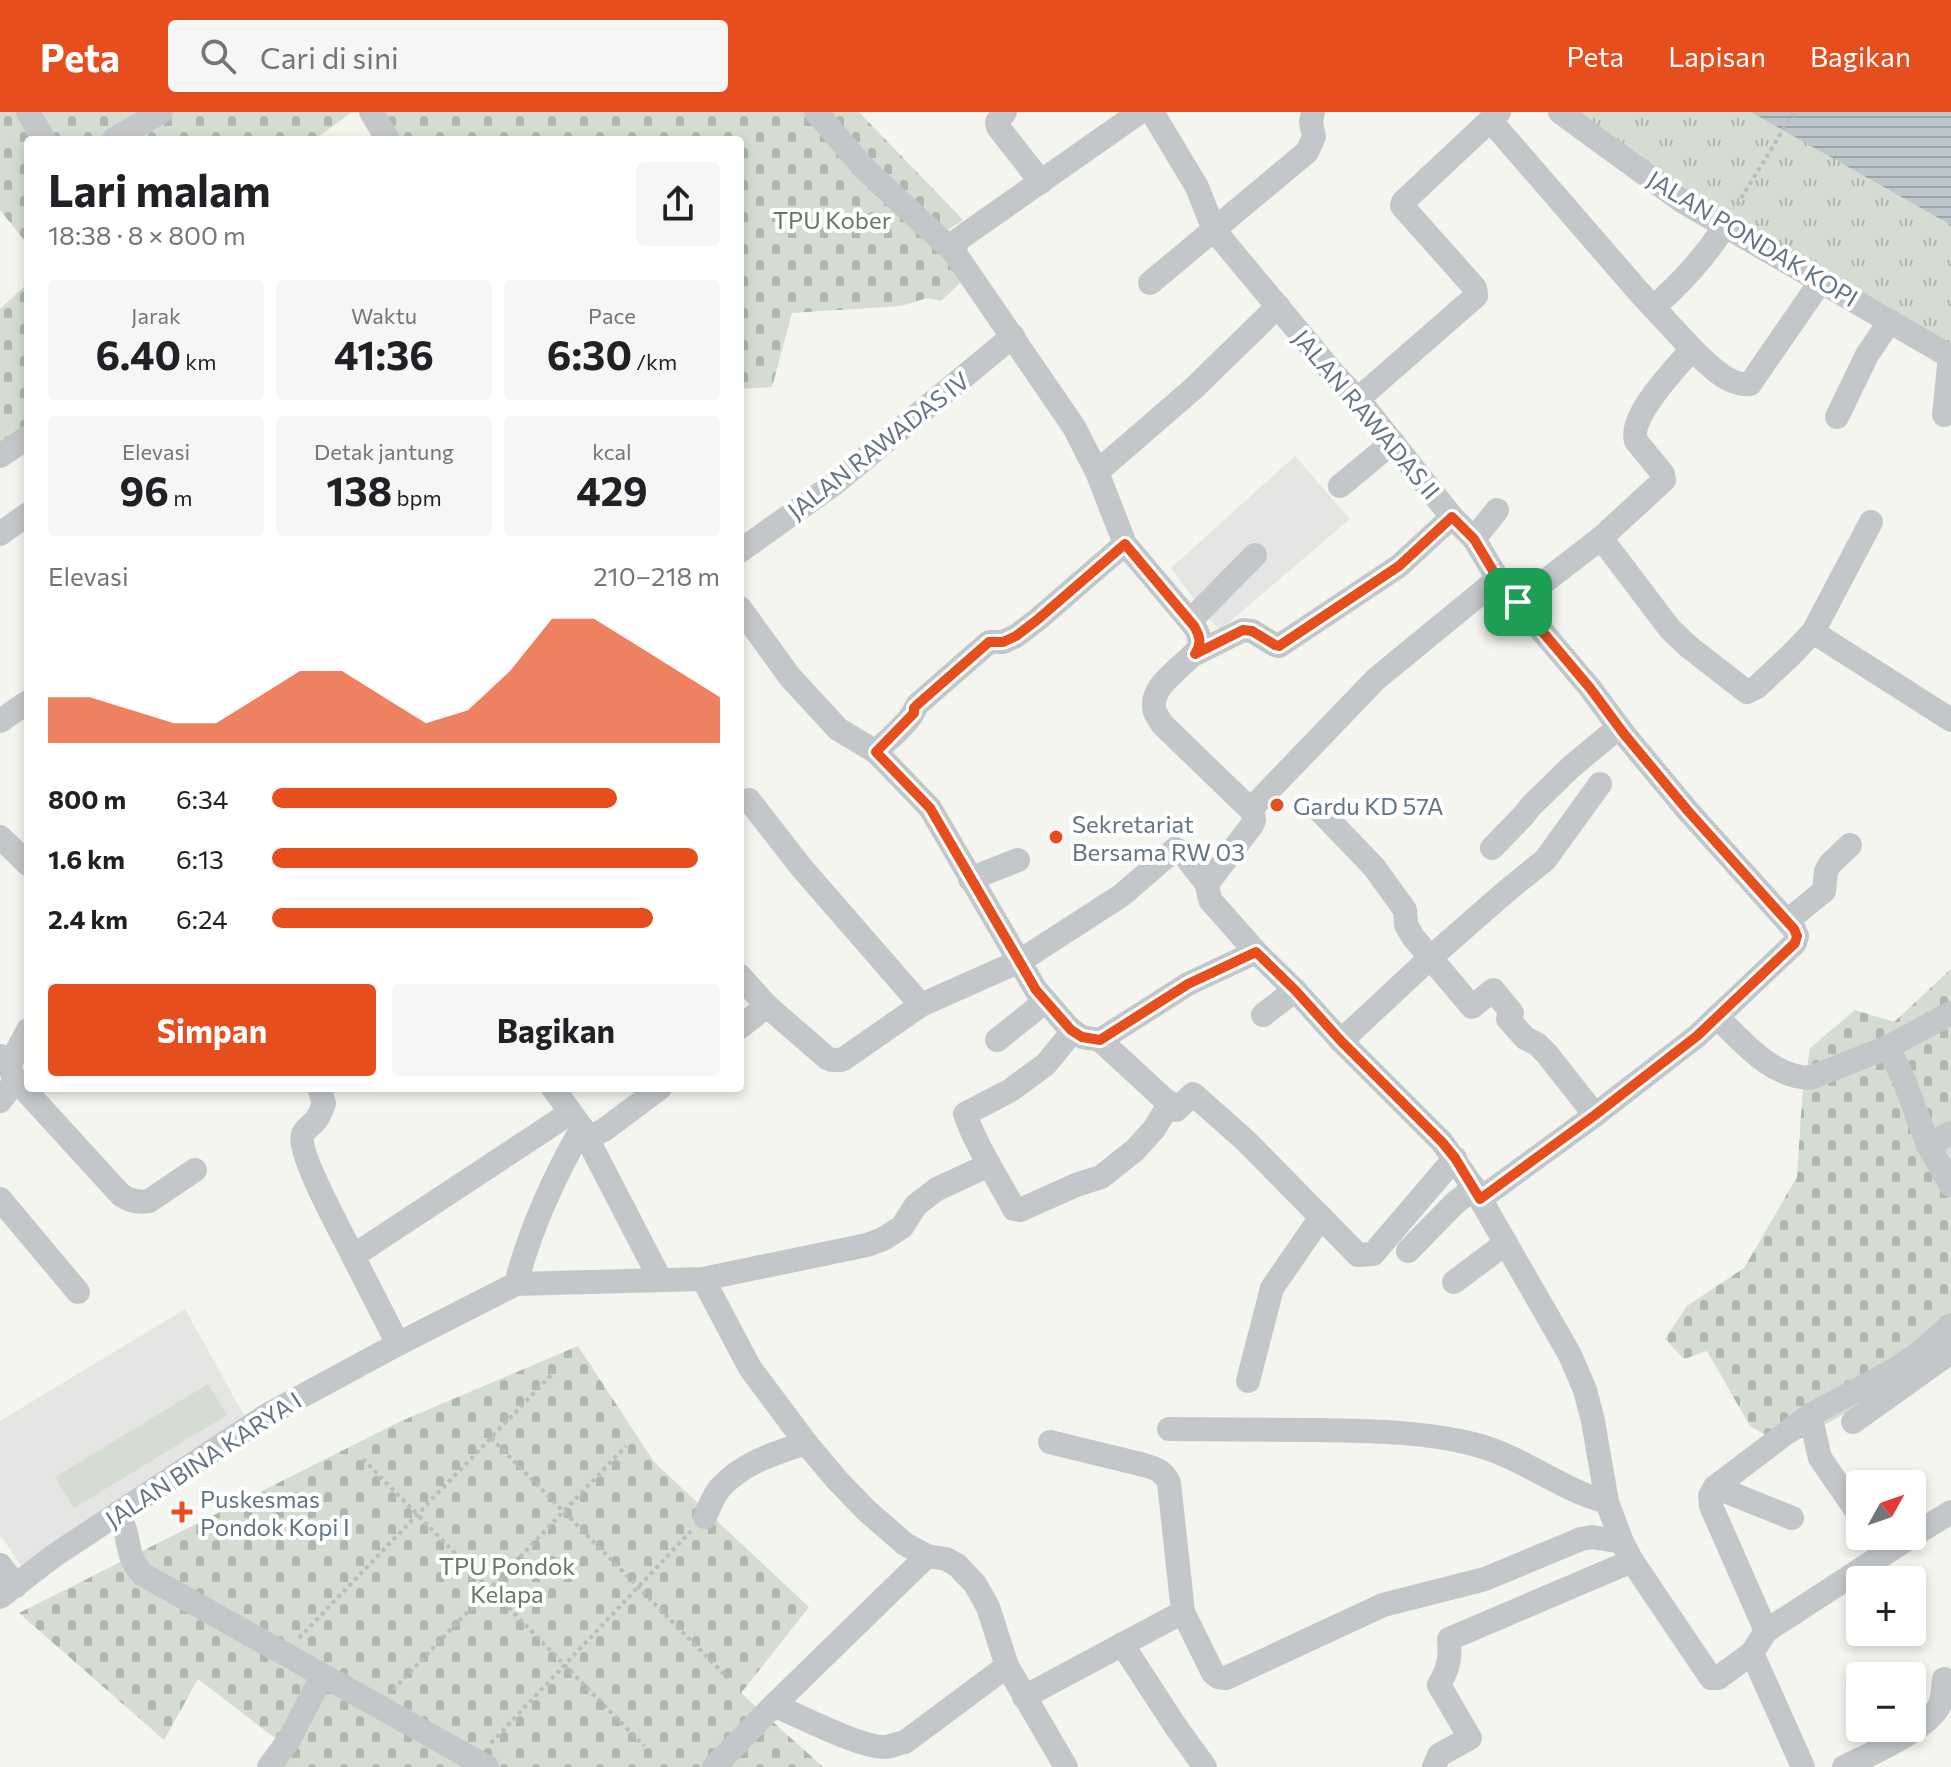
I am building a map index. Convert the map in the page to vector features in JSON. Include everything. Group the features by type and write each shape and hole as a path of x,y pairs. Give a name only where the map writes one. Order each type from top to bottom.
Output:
{"street":[{"path":"28,112 42,136"},
{"path":"120,136 161,112"},
{"path":"371,112 386,136"},
{"path":"1005,112 997,122 998,127 1041,182"},
{"path":"954,252 958,240 1140,112"},
{"name":"JALAN RAWADAS II","path":"1152,112 1197,187 1214,230 1358,399 1452,517 1474,539 1498,579 1688,811 1787,921"},
{"path":"1150,283 1307,152 1314,137 1313,112"},
{"name":"JALAN PONDAK KOPI","path":"1560,112 1682,201 1729,219 1821,281 1950,356"},
{"path":"820,116 864,168 954,252 1013,336 1074,427 1097,472 1125,544 1199,634 1200,645 1195,654"},
{"path":"1358,399 1476,296 1475,288 1402,206 1494,116 1692,349 1735,382 1750,384 1821,281"},
{"path":"1654,307 1692,272 1729,219"},
{"path":"1097,472 1194,388 1278,306"},
{"path":"1837,417 1867,355 1890,321"},
{"name":"JALAN RAWADAS IV","path":"744,548 834,484 1013,336"},
{"path":"1518,602 1601,538 1664,480 1663,474 1636,441 1635,429 1652,397 1692,349"},
{"path":"1944,415 1950,356"},
{"path":"0,456 24,440"},
{"path":"1340,486 1393,442"},
{"path":"1474,539 1497,510"},
{"path":"0,534 24,517"},
{"path":"1207,884 1252,825 1254,816 1251,809 1162,724 1155,712 1154,699 1160,687 1195,654 1243,630 1252,631 1279,646 1399,566 1452,517"},
{"path":"1601,538 1670,629 1745,692 1750,692 1813,632 1871,522"},
{"path":"876,752 914,713 918,704 989,642 1003,642 1016,636 1125,544"},
{"path":"1190,621 1255,555"},
{"path":"1251,809 1376,679 1498,579"},
{"path":"744,614 790,677 838,729 876,752 930,808 1036,990 1073,1031 1082,1037 1100,1040 1176,1110 1193,1094 1246,1141 1358,1255 1373,1254 1455,1158"},
{"path":"1813,632 1951,720"},
{"path":"0,721 24,705"},
{"path":"1492,848 1571,767 1619,727"},
{"path":"1341,1041 1430,958 1545,860 1600,784"},
{"path":"749,800 801,867 921,1005"},
{"path":"1321,812 1374,867 1405,910 1409,931 1472,1007 1493,990 1512,1013 1508,1019 1525,1038 1547,1054 1595,1115"},
{"path":"0,837 24,860"},
{"path":"1408,1251 1455,1203 1477,1194 1595,1115 1697,1036 1795,943 1797,936 1787,921 1824,891 1826,871 1850,845"},
{"path":"744,980 767,1006 827,1058 842,1060 921,1005 1020,961 1122,895 1175,849 1182,852 1207,884 1210,900 1256,952 1455,1158 1570,1355 1585,1390 1593,1421 1607,1502 1627,1552 1708,1676 1718,1678 1752,1653 1766,1631 1872,1550"},
{"path":"970,879 1018,860"},
{"path":"1100,1040 1188,984 1256,952"},
{"path":"1263,1015 1295,990"},
{"path":"997,1040 1046,1001"},
{"path":"744,1024 767,1006"},
{"path":"1717,1017 1766,1064 1799,1078 1810,1078 1888,1047 1951,1013"},
{"path":"1073,1031 1046,1064 1011,1090 965,1114 973,1137 1014,1209 1020,1210 1101,1177 1135,1150 1154,1129 1170,1103"},
{"path":"0,1101 11,1087 8,1067 24,1037"},
{"path":"1888,1047 1928,1145 1951,1185"},
{"path":"8,1067 24,1085"},
{"path":"30,1092 121,1195 130,1200 149,1201 195,1170"},
{"path":"320,1092 324,1103 318,1118 304,1131 303,1148 322,1196 398,1344"},
{"path":"556,1092 580,1126 660,1279"},
{"path":"353,1256 580,1126 604,1130 655,1092"},
{"path":"580,1126 525,1249 516,1284 703,1279 875,1242 902,1227 916,1205 937,1189 989,1165"},
{"path":"1928,1145 1951,1133"},
{"path":"0,1199 78,1292"},
{"path":"1248,1381 1272,1288 1321,1217"},
{"path":"1454,1282 1506,1243"},
{"path":"703,1279 750,1368 837,1480 905,1544 927,1556 946,1559 957,1565 975,1584 988,1607 1007,1666 1066,1767"},
{"name":"JALAN BINA KARYA I","path":"8,1592 55,1555 267,1415 516,1284"},
{"path":"1766,1631 1711,1506 1710,1496 1715,1487 1810,1415 1896,1369 1951,1325"},
{"path":"1853,1422 1951,1352"},
{"path":"1810,1415 1820,1458 1846,1496"},
{"path":"1169,1429 1386,1431 1438,1436 1515,1458 1579,1493 1607,1502"},
{"path":"1050,1442 1156,1468 1165,1475 1169,1483 1183,1612 1213,1673 1218,1677 1226,1678 1383,1605 1485,1579 1581,1539 1592,1537 1627,1552"},
{"path":"705,1517 718,1490 740,1471 767,1456 806,1443"},
{"path":"1715,1487 1792,1518"},
{"path":"1926,1527 1951,1512"},
{"path":"118,1513 127,1535 133,1564 142,1574 482,1763"},
{"path":"1434,1767 1439,1755 1470,1738 1439,1685 1451,1657 1449,1639 1627,1552"},
{"path":"714,1767 927,1556"},
{"path":"0,1565 8,1592"},
{"path":"1024,1697 1183,1612"},
{"path":"1122,1644 1205,1767"},
{"path":"1752,1653 1803,1767"},
{"path":"774,1705 869,1745 887,1747 905,1742 1007,1666"},
{"path":"269,1767 289,1740 322,1676"},
{"path":"1844,1767 1895,1741 1934,1715 1941,1702 1944,1679"}],"path":[{"path":"1729,219 1794,112"},
{"path":"284,1654 555,1371"},
{"path":"491,1438 728,1678"},
{"path":"377,1707 626,1446"},
{"path":"363,1459 644,1746"},
{"path":"482,1763 565,1665 705,1517"}],"shaded area":[{"path":"1751,112 1951,112 1951,225"},
{"path":"1295,456 1350,519 1220,630 1171,568"},
{"path":"185,1309 246,1419 25,1571 0,1535 0,1421"}],"green space":[{"path":"0,112 352,112 319,136 24,136 24,240 0,210"},
{"name":"TPU Kober","path":"385,112 859,112 963,220 946,231 963,280 941,301 927,298 901,306 792,313 772,387 744,389 744,136 398,136"},
{"path":"1565,112 1951,112 1951,357 1890,321"},
{"path":"24,287 24,452 0,467 0,309"},
{"path":"1951,969 1951,1353 1786,1447 1750,1426 1707,1351 1684,1359 1665,1339 1687,1306 1744,1268 1797,1177 1802,1099 1810,1048 1855,1010 1894,1022"},
{"name":"TPU Pondok Kelapa","path":"578,1346 654,1462 809,1607 741,1693 823,1767 260,1767 280,1742 198,1679 164,1740 19,1613 399,1422"},
{"path":"208,1384 227,1415 74,1508 55,1477"}],"place":[{"name":"Gardu KD 57A","path":"1277,805"},
{"name":"Sekretariat Bersama RW 03","path":"1056,837"},
{"name":"Puskesmas Pondok Kopi I","path":"182,1512"}],"route":[{"path":"1452,517 1474,539 1498,579 1518,602 1688,811 1797,936 1795,943 1697,1036 1480,1199 1442,1142 1256,952 1188,984 1100,1040 1082,1037 1071,1030 1036,990 930,808 876,752 914,713 918,704 989,642 1003,642 1016,636 1125,544 1194,626 1200,645 1195,654 1243,630 1252,631 1279,646 1399,566 1452,517"}]}
